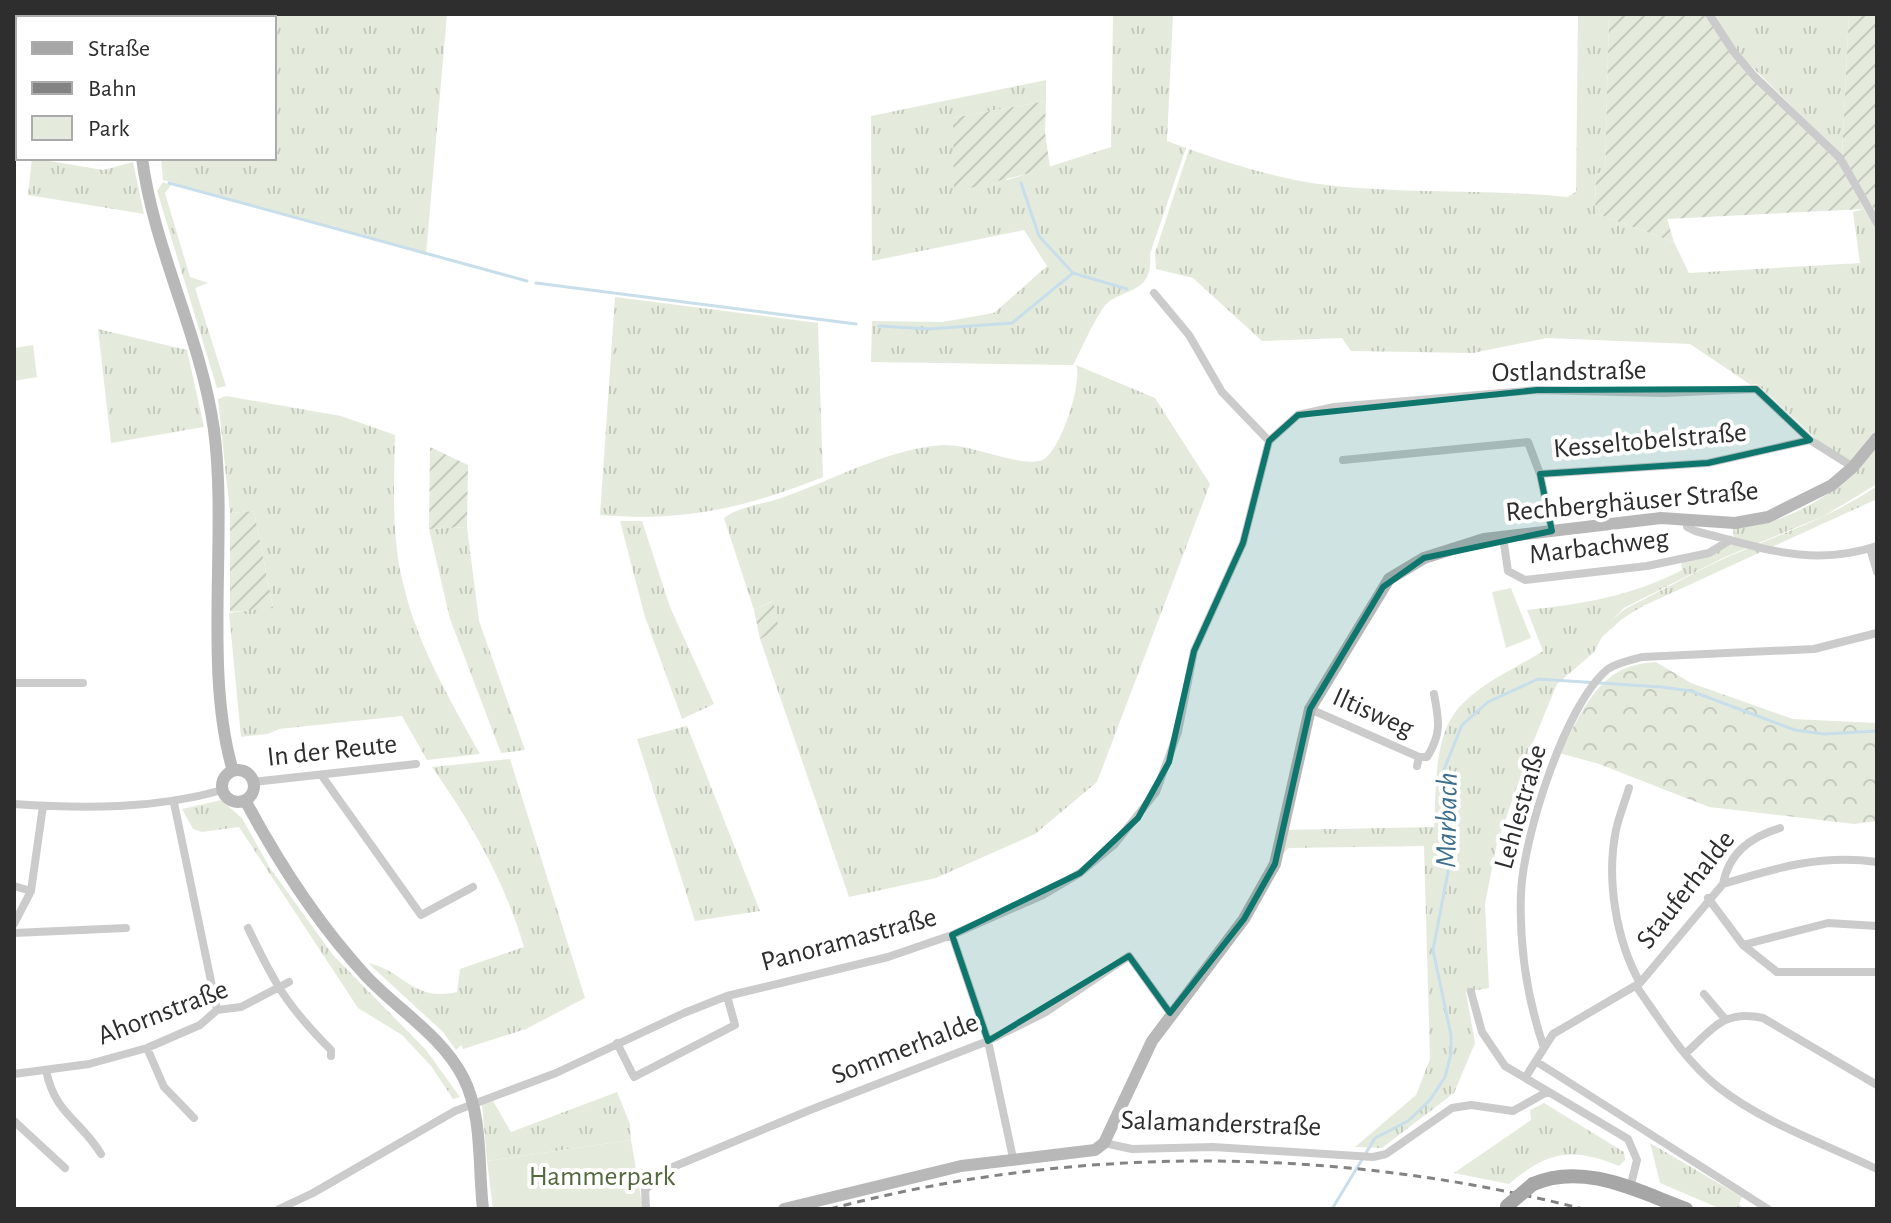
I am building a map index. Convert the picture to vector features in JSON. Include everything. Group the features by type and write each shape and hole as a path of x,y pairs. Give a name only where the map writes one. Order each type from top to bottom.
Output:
{"main road":[{"path":"1506,1208 1533,1184 1551,1176 1571,1174 1631,1187 1686,1209"}],"street":[{"path":"1709,14 1733,51 1755,77 1840,158 1877,223"},
{"path":"142,160 146,187 208,396 217,471 222,688 233,771"},
{"path":"1154,293 1189,335 1222,392 1269,441"},
{"name":"Ostlandstraße","path":"1269,441 1298,415 1334,407 1537,390 1663,393 1756,389 1810,440 1853,467"},
{"name":"Rechberghäuser Straße","path":"1104,1143 1152,1041 1170,1013 1244,919 1275,864 1310,709 1389,579 1406,566 1442,551 1503,537 1661,518 1735,523 1768,517 1832,485 1853,467 1877,438"},
{"name":"Kesseltobelstraße","path":"1540,474 1708,463 1810,440"},
{"name":"Panoramastraße","path":"279,1209 313,1193 437,1120 727,996 888,957 952,935 1043,895 1080,873 1114,845 1156,792 1178,732 1194,651 1243,543 1269,441"},
{"name":"Kesseltobelstraße","path":"1343,460 1528,442 1540,474 1552,531"},
{"path":"1687,519 1691,530 1818,558 1873,547 1877,572"},
{"name":"Marbachweg","path":"1503,537 1508,571 1525,580 1647,566 1709,553 1730,540"},
{"name":"Lehlestraße","path":"1544,1048 1523,963 1521,890 1535,822 1555,753 1585,698 1605,672 1620,663 1642,657 1814,649 1877,633"},
{"path":"14,683 83,683"},
{"name":"Iltisweg","path":"1310,709 1418,762 1427,757 1441,727 1434,694"},
{"name":"In der Reute","path":"253,782 416,764"},
{"path":"233,771 247,773 253,782 252,792 245,800 230,799 223,790 224,777 233,771"},
{"path":"322,776 421,915 473,887"},
{"path":"1629,788 1616,831 1614,883 1620,937 1638,985 1685,1054 1718,1087 1746,1105 1877,1169"},
{"path":"14,804 174,803 223,790"},
{"path":"245,800 268,843 334,938 366,976 447,1054 463,1076 474,1105 483,1209"},
{"path":"174,803 217,1010"},
{"path":"14,924 31,891 43,806"},
{"name":"Stauferhalde","path":"1525,1078 1553,1034 1638,985 1708,898 1723,884 1741,847 1780,828"},
{"path":"1723,884 1784,865 1824,859 1877,862"},
{"path":"14,886 31,891"},
{"path":"1708,898 1743,945 1777,972 1877,972"},
{"path":"1743,945 1828,923 1877,926"},
{"path":"14,933 126,928"},
{"path":"248,928 276,988 292,1010 331,1050 331,1056"},
{"path":"952,935 988,1041 1013,1158"},
{"name":"Sommerhalde","path":"646,1209 645,1190 668,1169 988,1041 1046,1012 1129,956 1170,1013"},
{"name":"Ahornstraße","path":"14,1074 89,1064 147,1048 200,1025 217,1010 241,1007 289,982"},
{"path":"1471,992 1482,1032 1492,1052 1505,1066 1628,1139 1637,1160 1631,1187"},
{"path":"1704,994 1725,1019"},
{"path":"617,1043 634,1077 735,1025 727,996"},
{"path":"1685,1054 1725,1019 1743,1013 1763,1018 1877,1085"},
{"path":"147,1048 164,1087 194,1118"},
{"path":"1537,1062 1768,1209"},
{"path":"46,1070 56,1103 101,1154"},
{"name":"Salamanderstraße","path":"784,1209 932,1173 1013,1158 1095,1150 1104,1143 1132,1149 1223,1147 1373,1157 1386,1154 1452,1108 1471,1105 1513,1111 1547,1092"},
{"path":"14,1121 65,1168"}],"highlighted area":[{"path":"1756,389 1810,440 1708,463 1540,474 1552,531 1424,558 1383,587 1310,709 1275,864 1244,919 1170,1013 1129,956 988,1041 952,935 1080,873 1138,818 1169,762 1194,651 1243,543 1269,441 1298,415 1537,390"}],"green space":[{"path":"447,14 426,255 163,180 161,160 276,160 276,16 168,16"},
{"path":"1113,14 1173,14 1167,141 1186,148 1150,254 1147,278 1104,307 1073,365 871,362 872,321 942,322 994,313 1047,266 1024,230 872,261 871,116 1046,80 1046,101 953,118 1007,180 1111,147"},
{"path":"1578,14 1609,14 1605,173 1596,173 1595,213 1674,242 1689,273 1860,263 1853,212 1864,209 1877,228 1877,429 1851,462 1827,449 1757,384 1751,385 1690,344 1547,338 1473,353 1351,351 1342,338 1262,341 1193,278 1156,269 1155,253 1189,149 1256,171 1326,185 1567,197 1576,192"},
{"path":"1609,14 1706,14 1729,52 1837,159 1864,209 1667,219 1674,242 1595,213 1596,173 1605,173"},
{"path":"1712,14 1849,14 1842,156 1735,50"},
{"path":"1849,14 1877,14 1877,214 1842,156"},
{"path":"1046,101 1045,132 1050,168 954,192 953,118"},
{"path":"32,160 103,170 133,162 144,214 28,195"},
{"path":"163,182 171,185 165,193 190,277 208,283 195,288 226,386 217,388 157,191"},
{"path":"615,297 818,323 823,477 767,497 714,510 660,516 600,515"},
{"path":"98,329 187,350 204,427 111,443"},
{"path":"33,345 37,377 14,381 14,348"},
{"path":"1076,365 1155,398 1210,484 1097,782 1035,834 936,878 849,897 760,639 779,628 772,601 754,610 724,518 881,459 922,448 954,445 1011,459 1044,459 1051,453 1069,414 1076,385"},
{"path":"226,396 341,416 395,435 395,531 404,587 427,652 480,754 427,760 402,716 279,729 268,734 241,737 229,613 273,607 254,511 230,513 218,399"},
{"path":"1877,446 1877,484 1824,516 1877,486 1877,499 1643,606 1602,637 1594,652 1557,684 1497,843 1485,904 1489,988 1466,992 1475,1043 1454,1093 1382,1148 1355,1147 1416,1095 1430,1059 1424,846 1288,848 1275,864 1284,830 1434,827 1439,756 1452,717 1482,688 1543,651 1527,610 1607,598 1663,579 1682,570 1681,562 1734,539 1733,528 1774,521 1814,503 1849,477","holes":["1824,516 1712,564 1625,609 1612,620 1624,608 1725,557"]},
{"path":"430,447 468,465 467,527 429,529"},
{"path":"254,511 273,608 230,612 230,513"},
{"path":"620,521 642,521 670,607 714,704 682,719 645,617"},
{"path":"467,527 479,621 525,750 501,753 450,619 429,529"},
{"path":"1511,588 1531,638 1506,648 1492,592"},
{"path":"773,601 779,629 760,639 754,610"},
{"path":"1656,662 1691,683 1793,719 1877,723 1877,821 1854,824 1709,807 1599,764 1559,753 1586,705 1606,680 1636,665"},
{"path":"687,726 760,911 695,921 637,739"},
{"path":"510,759 585,998 526,1029 463,1049 461,1045 456,1050 443,1032 368,963 391,972 419,989 442,994 457,992 460,969 524,947 486,853 432,767"},
{"path":"221,800 242,818 270,868 333,955 426,1050 460,1097 453,1099 431,1066 402,1035 358,1008 239,827 202,832 193,829 182,809"},
{"path":"617,1092 630,1124 631,1140 487,1161 482,1104 493,1101 511,1132"},
{"path":"1544,1103 1624,1152 1625,1160 1619,1166 1587,1156 1561,1156 1536,1165 1509,1184 1454,1173 1531,1120 1530,1110"},
{"name":"Hammerpark","path":"631,1140 643,1209 493,1209 487,1161"},
{"path":"1650,1143 1742,1197 1739,1204 1744,1209 1721,1209 1660,1183"}],"waterway":[{"path":"169,183 527,281"},
{"path":"1021,183 1039,236 1072,272"},
{"path":"879,326 929,329 1012,323 1073,273 1127,289"},
{"path":"536,283 856,324"},
{"name":"Marbach","path":"1332,1209 1375,1138 1408,1121 1430,1100 1445,1077 1451,1054 1451,1035 1433,950 1448,872 1450,818 1443,772 1462,725 1488,702 1538,679 1661,687 1691,691 1795,730 1824,734 1877,731"}],"railway":[{"path":"830,1209 922,1188 1016,1173 1111,1164 1206,1161 1301,1164 1396,1173 1490,1188 1583,1209"}]}
